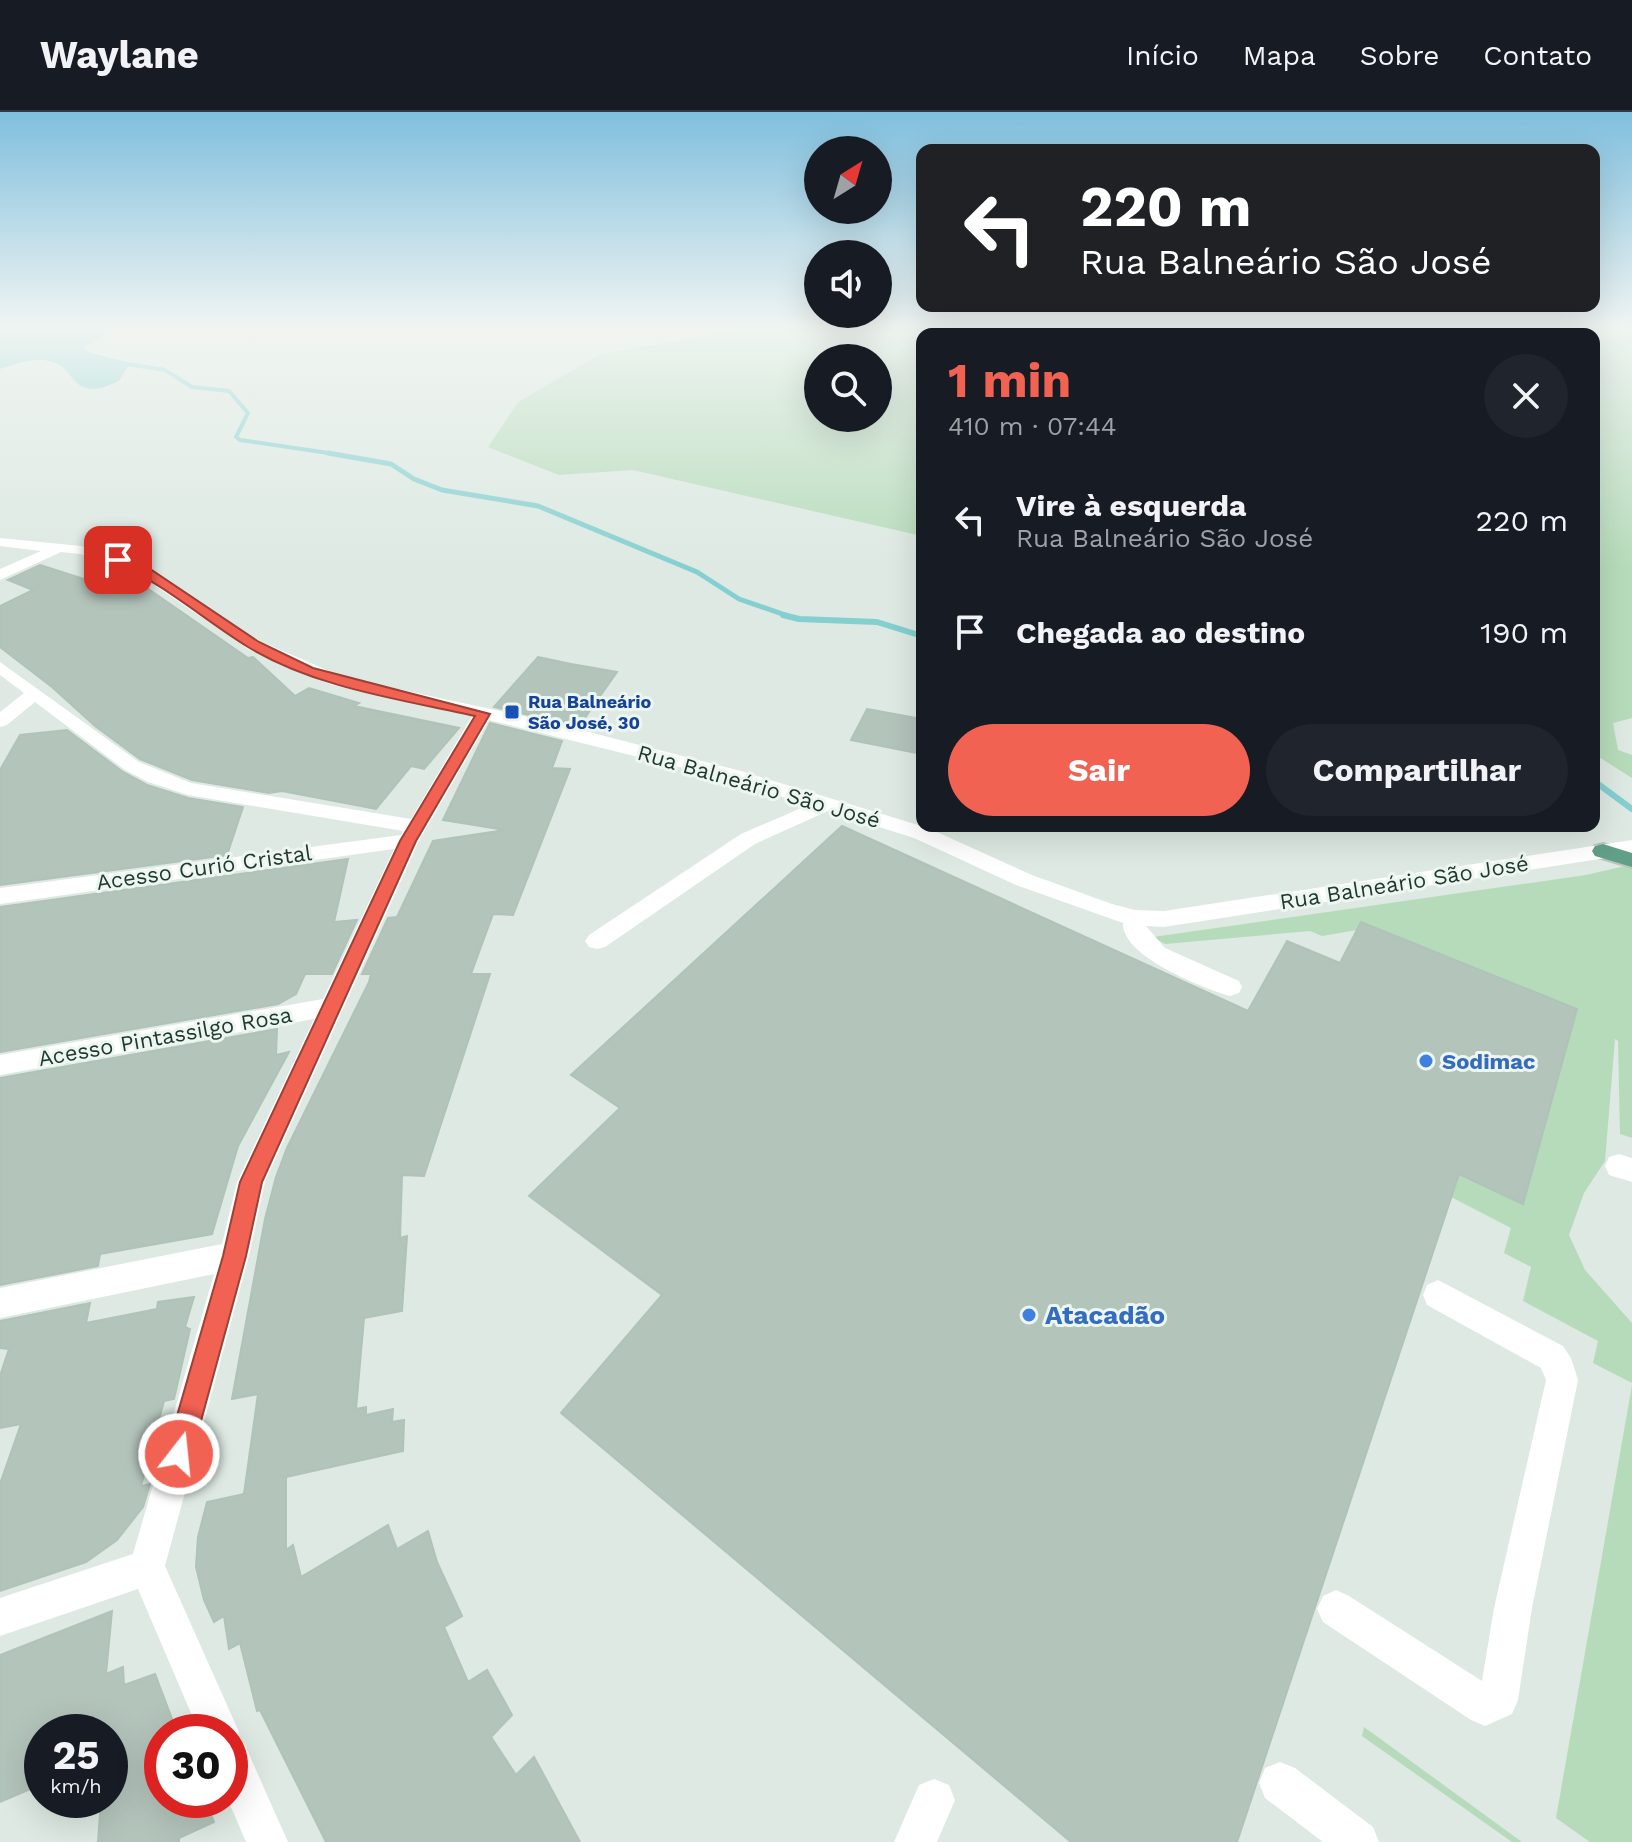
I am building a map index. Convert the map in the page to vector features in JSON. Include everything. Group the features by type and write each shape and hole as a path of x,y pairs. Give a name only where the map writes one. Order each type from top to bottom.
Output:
{"main road":[{"path":"1603,851 1632,860"}],"street":[{"name":"Rua Balneário São José","path":"0,542 61,547 136,566 254,645 309,671 346,683 734,775 916,831"},
{"path":"0,575 61,547"},
{"path":"0,667 132,766 155,778 188,789 412,834"},
{"path":"0,721 35,693"},
{"path":"211,1714 147,1567 234,1256 251,1182 329,1007 412,834 483,714"},
{"path":"597,941 748,839 829,803"},
{"name":"Rua Balneário São José","path":"918,832 1036,884 1135,918 1164,919 1632,847"},
{"name":"Acesso Curió Cristal","path":"0,896 367,844 412,834"},
{"path":"1135,918 1134,932 1157,954 1230,987"},
{"name":"Acesso Pintassilgo Rosa","path":"0,1065 329,1007"},
{"path":"0,1303 234,1256"},
{"path":"1336,1609 1463,1694 1485,1706 1498,1700 1513,1608 1562,1380 1560,1369 1552,1357 1438,1295"},
{"path":"0,1617 147,1567"},
{"path":"1280,1783 1358,1842"},
{"path":"248,1798 267,1842"},
{"path":"915,1842 934,1800"}],"green space":[{"path":"514,408 804,408 804,432 892,432 892,408 916,408 916,535 633,470 559,475 488,447"},
{"path":"1600,408 1632,408 1632,718 1613,723 1618,750 1632,755 1632,778 1600,758"},
{"path":"1632,867 1632,1138 1620,1134 1618,1041 1615,1039 1605,1161 1584,1193 1569,1235 1585,1270 1632,1323 1632,1383 1593,1363 1598,1341 1523,1301 1531,1267 1504,1253 1511,1228 1451,1197 1459,1174 1523,1204 1577,1009 1361,922 1357,930 1322,936 1310,931 1165,944 1153,937 1586,875"},
{"path":"1632,1385 1632,1842 1590,1842 1556,1818"},
{"path":"1364,1727 1522,1842 1512,1842 1362,1736"}],"building":[{"path":"40,565 93,582 124,572 248,658 253,657 295,696 309,688 359,703 354,706 459,728 424,769 411,766 376,809 282,791 269,793 192,780 140,759 0,647 0,606 33,590 8,580"},
{"path":"538,657 617,672 582,722 570,720 569,724 494,707"},
{"path":"867,709 916,718 916,753 851,740"},
{"path":"490,723 562,741 552,768 570,769 513,915 493,914 471,974 490,974 424,1176 402,1175 400,1238 407,1236 402,1311 364,1318 356,1409 366,1407 366,1415 393,1409 392,1422 404,1420 403,1451 286,1477 286,1550 293,1545 301,1577 388,1525 397,1549 428,1531 437,1562 462,1616 444,1627 468,1682 487,1670 512,1715 491,1737 516,1775 534,1757 580,1842 326,1842 260,1710 257,1711 240,1643 229,1649 224,1616 214,1622 204,1600 196,1567 198,1537 207,1502 244,1494 258,1394 232,1399 265,1219 287,1148 369,982 371,974 362,974 388,918 397,917 433,841 505,830 443,820"},
{"path":"67,730 123,772 147,785 188,798 243,807 227,855 0,885 0,770 20,735"},
{"name":"Atacadão","path":"842,826 1248,1011 1287,941 1340,963 1361,922 1577,1009 1523,1204 1459,1174 1237,1842 1071,1842 561,1413 662,1295 529,1196 620,1108 571,1075"},
{"path":"348,859 334,922 357,920 332,974 305,974 296,994 278,1004 0,1052 0,907"},
{"path":"277,1029 276,1055 289,1052 238,1146 212,1234 100,1254 98,1266 0,1285 0,1078"},
{"path":"194,1297 185,1327 190,1329 174,1399 164,1401 141,1486 150,1484 143,1507 117,1540 86,1562 0,1591 0,1484 21,1424 0,1428 0,1376 9,1349 0,1348 0,1321 90,1303 86,1323 157,1309 158,1302"},
{"path":"112,1611 106,1674 123,1667 124,1685 155,1674 170,1714 144,1714 144,1818 212,1818 214,1822 179,1838 179,1842 98,1842 100,1818 128,1818 128,1714 24,1714 24,1792 0,1802 0,1655"}],"waterway":[{"path":"243,408 248,413 236,437 240,440 342,455"},
{"path":"328,453 391,464 414,479 442,490 538,506 697,572 739,599 791,617"},
{"path":"783,615 791,617"},
{"path":"791,617 877,622 916,634"},
{"path":"1600,785 1632,809"}],"place":[{"name":"Rua Balneário São José, 30","path":"512,712"},
{"name":"Sodimac","path":"1426,1061"},
{"name":"Atacadão","path":"1029,1315"}],"route":[{"path":"118,560 146,571 254,645 309,671 338,681 483,714 408,841 251,1182 234,1256 179,1454"}]}
